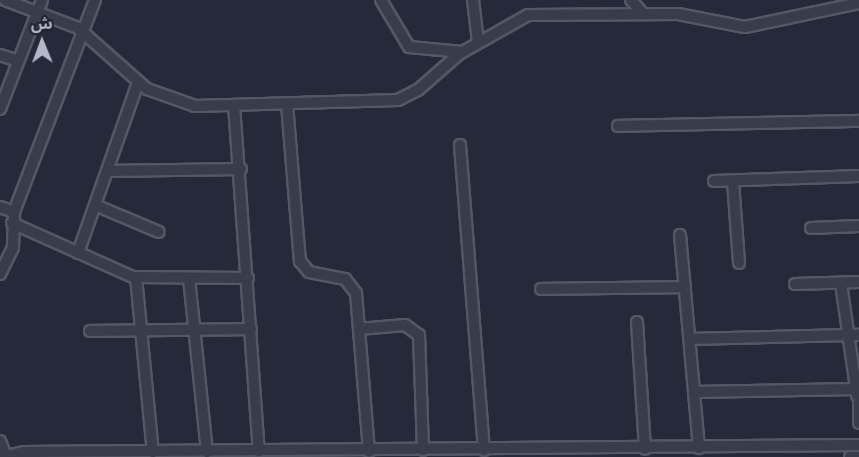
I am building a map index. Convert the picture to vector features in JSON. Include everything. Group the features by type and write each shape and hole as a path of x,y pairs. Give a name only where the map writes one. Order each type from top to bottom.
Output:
{"street":[{"path":"5,0 82,31 138,83 185,104 234,105 398,100 418,90 478,42 528,15 684,15 745,27 859,3"},
{"path":"0,109 42,0"},
{"path":"0,274 13,248 13,218 95,0"},
{"path":"381,0 398,36 409,47 463,52"},
{"path":"473,0 478,42"},
{"path":"631,0 643,14"},
{"path":"0,55 18,61"},
{"path":"78,253 138,83"},
{"path":"287,104 300,261 309,272 350,282 359,329 369,451"},
{"path":"234,105 241,169 259,451"},
{"path":"618,126 859,121"},
{"path":"460,145 484,450"},
{"path":"107,171 241,169"},
{"path":"714,181 859,176"},
{"path":"733,181 739,263"},
{"path":"95,205 159,232"},
{"path":"0,207 13,218 78,253 136,277 248,278"},
{"path":"811,228 859,226"},
{"path":"680,235 699,448"},
{"path":"136,277 153,452"},
{"path":"189,278 207,452"},
{"path":"795,284 859,282"},
{"path":"841,283 853,335 859,423"},
{"path":"541,289 685,287"},
{"path":"637,322 645,449"},
{"path":"359,329 405,325 419,335 423,450"},
{"path":"90,331 251,329"},
{"path":"690,339 853,335"},
{"path":"694,392 857,393"},
{"path":"0,441 4,456 259,451 337,454 423,450 607,453 645,449 859,446"},
{"path":"850,457 859,457"}]}
